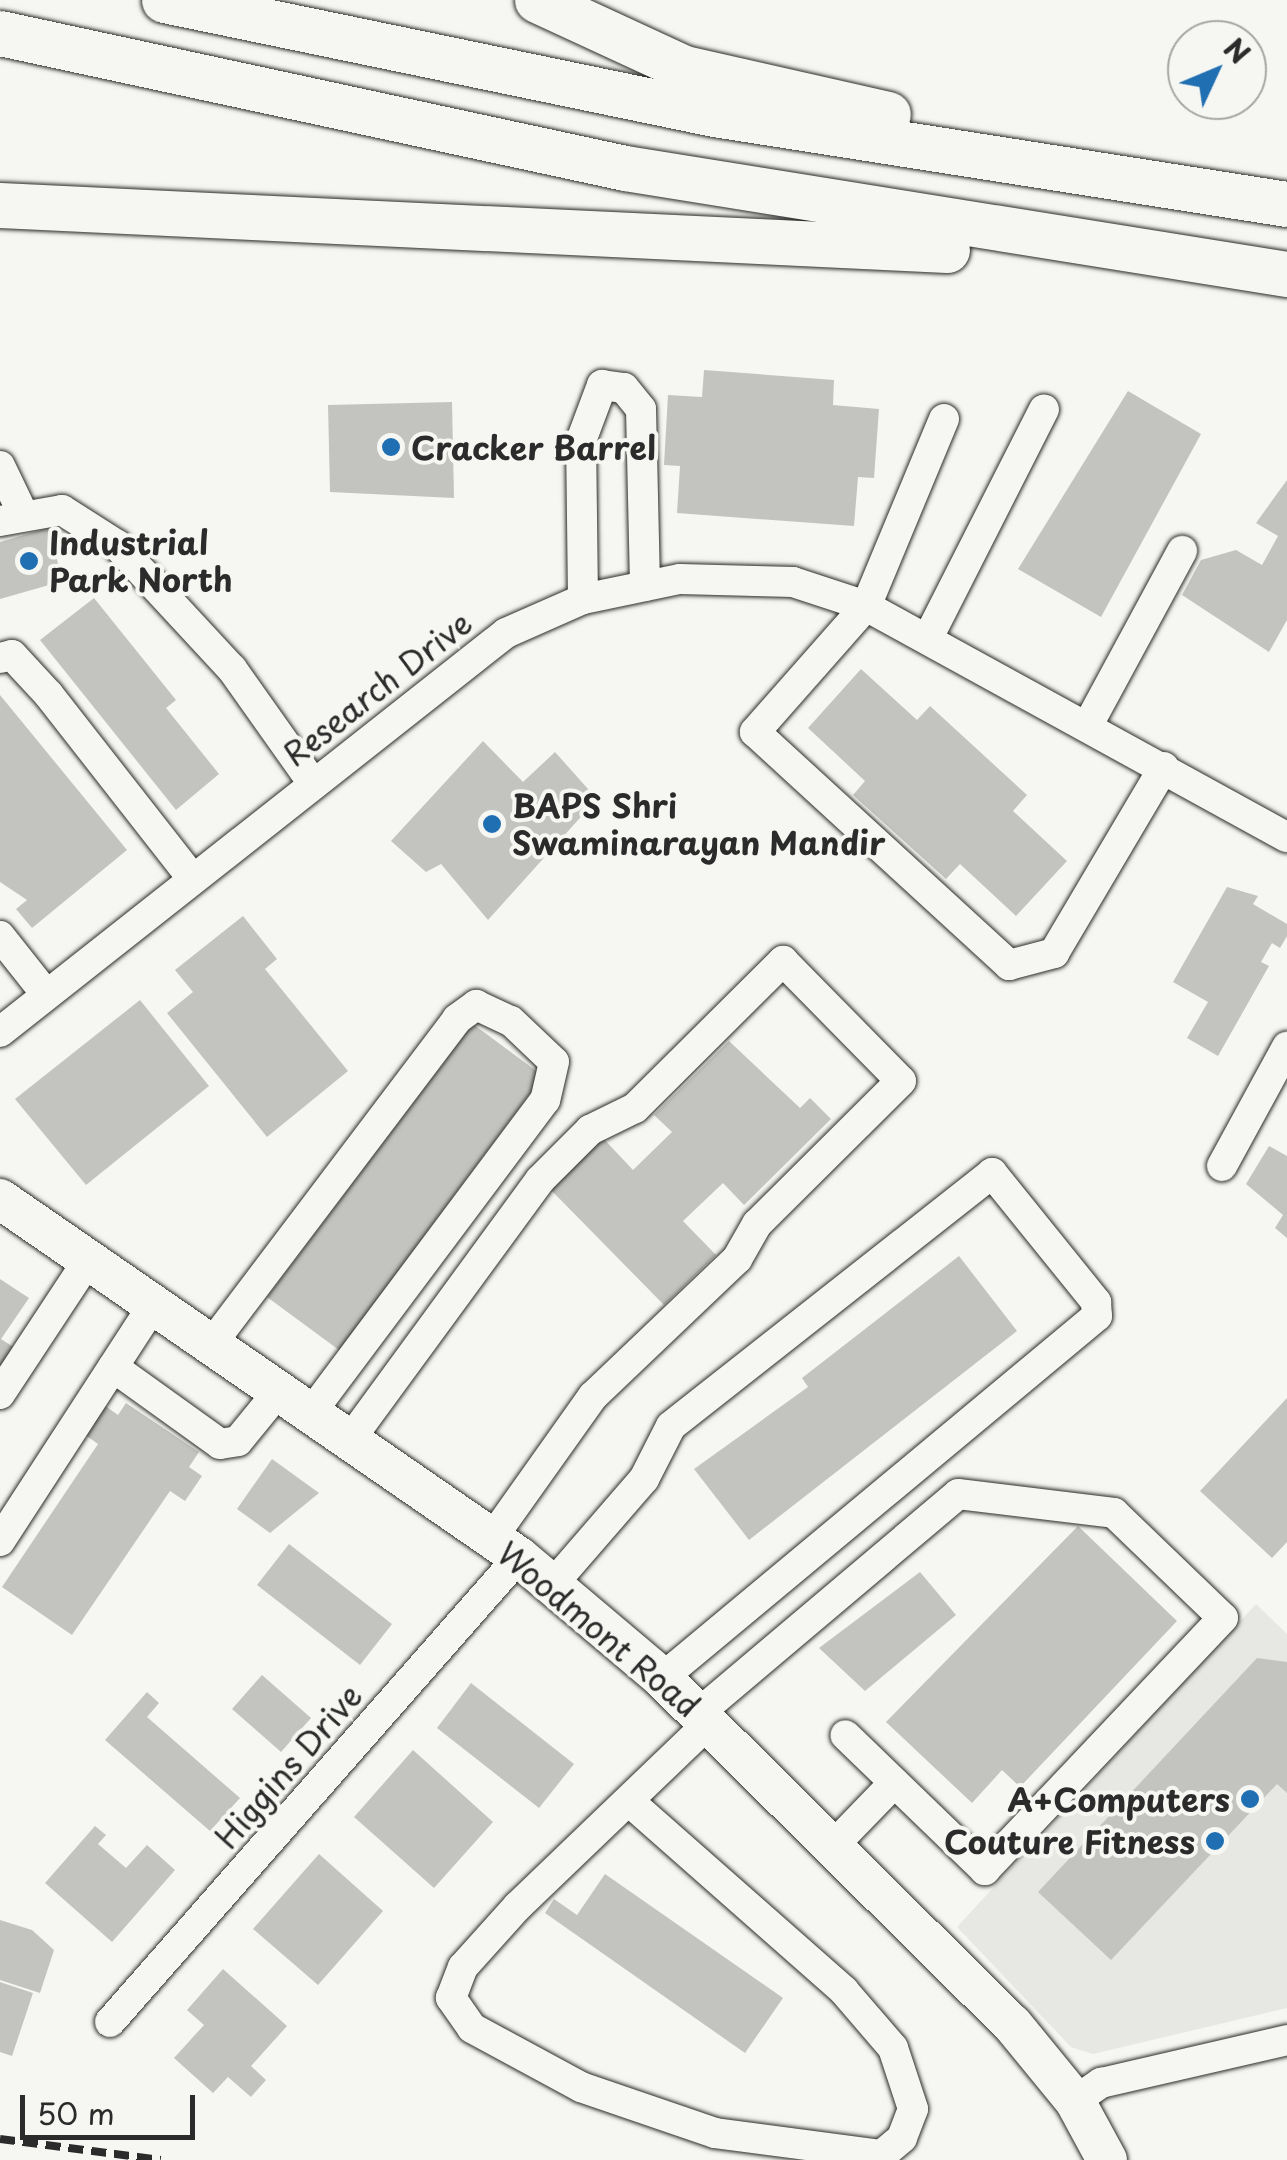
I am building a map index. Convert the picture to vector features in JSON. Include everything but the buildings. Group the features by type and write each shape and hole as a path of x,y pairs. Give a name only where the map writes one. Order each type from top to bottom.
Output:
{"highway":[{"path":"164,0 714,114 1287,204"},
{"path":"538,0 684,68 762,88 1287,196"},
{"path":"0,34 625,168 1287,274"},
{"path":"0,206 1213,264"}],"main road":[{"name":"Woodmont Road","path":"0,1199 506,1547 662,1678 974,1984 1076,2102 1107,2160"}],"street":[{"path":"583,600 582,441 593,392 602,386 624,388 642,409 645,586"},
{"path":"929,636 1044,409"},
{"path":"944,418 866,606 755,732 1009,966 1054,953 1164,767"},
{"path":"0,466 12,518 62,510 117,546 232,669 312,782"},
{"path":"1088,725 1182,550"},
{"name":"Research Drive","path":"0,1032 478,652 583,600 645,586 738,577 793,582 866,606 929,636 1287,838"},
{"path":"0,658 12,655 49,695 192,877"},
{"path":"0,936 46,994"},
{"name":"Higgins Drive","path":"110,2022 506,1547 593,1396 738,1259 757,1224 901,1081 783,961 635,1108 590,1130 540,1180 349,1441"},
{"path":"113,1367 220,1444 238,1442 294,1403 545,1100 554,1062 511,1020 476,1005 457,1019 210,1346"},
{"path":"1222,1166 1287,1046"},
{"path":"553,1584 644,1479 671,1426 992,1173 1096,1302 1096,1316 662,1678"},
{"path":"0,1394 87,1262"},
{"path":"0,1541 152,1307"},
{"path":"630,1803 844,1991 893,2048 912,2109 902,2138 882,2155 715,2133 581,2087 472,2028 451,1998 463,1967 587,1835 630,1803 704,1718 958,1494 1114,1513 1222,1618 985,1870 844,1735"},
{"path":"833,1846 894,1783"},
{"path":"1076,2102 1101,2084 1287,2040"}],"shaded area":[{"path":"1256,1604 1287,1634 1287,2008 1093,2054 1071,2047 957,1927"}],"railway":[{"path":"0,2139 161,2160"}],"place":[{"name":"Cracker Barrel","path":"391,447"},
{"name":"Industrial Park North","path":"29,561"},
{"name":"BAPS Shri Swaminarayan Mandir","path":"492,824"},
{"name":"A+Computers","path":"1250,1799"},
{"name":"Couture Fitness","path":"1215,1841"}]}
